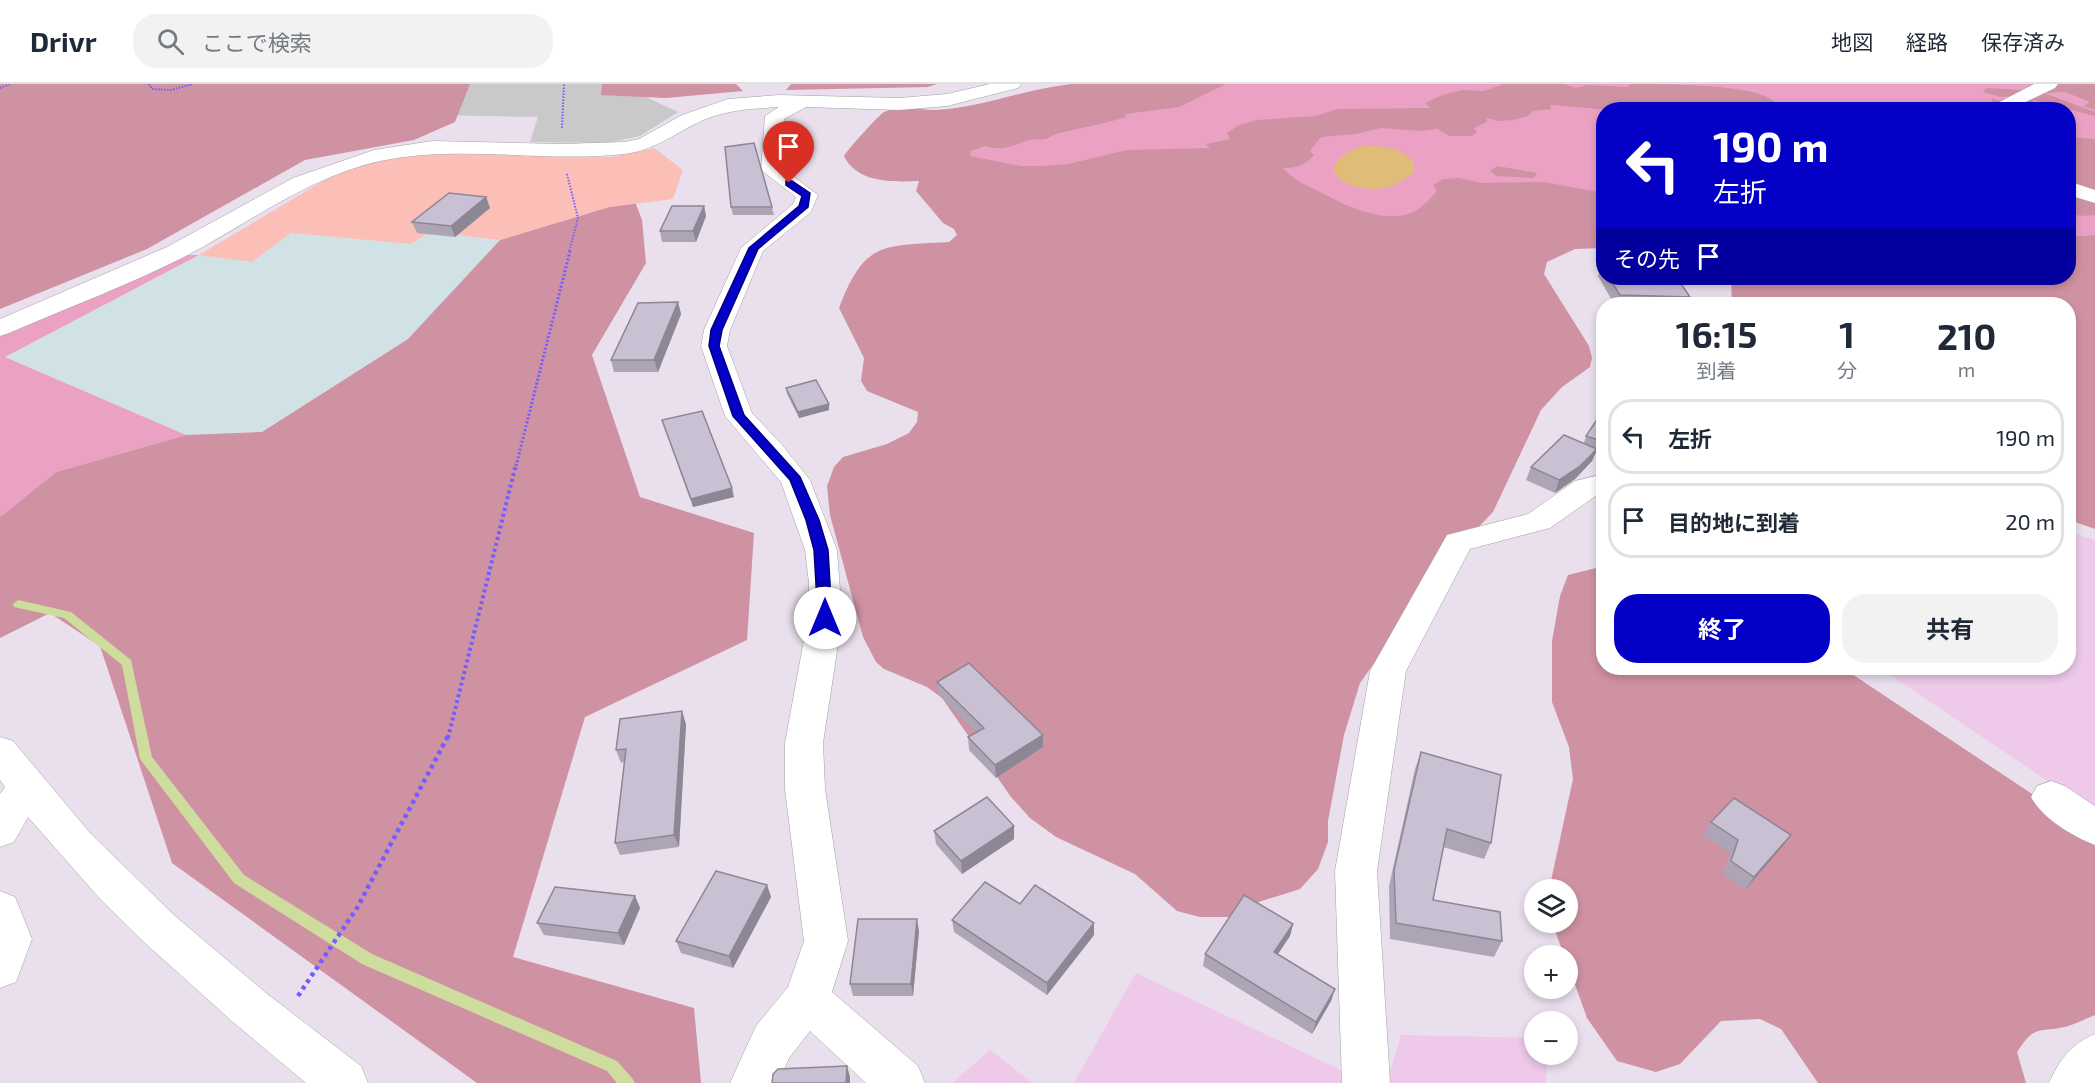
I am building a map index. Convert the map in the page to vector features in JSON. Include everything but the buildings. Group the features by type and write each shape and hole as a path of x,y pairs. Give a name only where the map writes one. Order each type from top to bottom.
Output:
{"street":[{"path":"0,328 175,252 300,182 374,156 432,147 602,150 645,144 689,119 728,105 750,102 899,104 947,100 1012,84"},
{"path":"2010,102 2049,84"},
{"path":"754,1083 772,1042 807,999 826,941 805,789 804,743 825,618 821,550 795,480 739,416 714,346 717,330 753,248 803,207 807,195 771,170 775,116 802,102"},
{"path":"2076,190 2095,197"},
{"path":"1366,1083 1356,871 1388,671 1458,542 1539,521 1586,488 1596,485"},
{"path":"0,752 26,787 92,864 164,936 275,1030 344,1083"},
{"path":"0,830 26,787"},
{"path":"2051,797 2095,828"},
{"path":"0,910 10,939 0,968"},
{"path":"807,999 901,1083"},
{"path":"2073,1083 2095,1057"}],"path":[{"path":"0,88 10,84"},
{"path":"149,84 152,89 171,90 193,84"},
{"path":"564,84 564,106"},
{"path":"275,1030 357,908 447,742 578,218 561,150"}],"shaded area":[{"path":"0,84 470,84 455,122 414,140 305,160 147,249 0,309"},
{"path":"423,84 632,84 633,91 678,112 640,136 608,143 530,142 538,117 434,115"},
{"path":"602,84 736,84 743,91 666,98 601,95"},
{"path":"791,84 937,84 928,87 786,90"},
{"path":"1071,84 1226,84 1179,107 1125,114 1126,117 1008,147 985,146 971,151 970,156 1021,166 1042,166 1068,164 1127,150 1210,148 1206,144 1230,139 1227,133 1239,125 1257,120 1316,116 1337,109 1430,108 1425,103 1442,95 1462,90 1484,91 1504,84 1564,84 1576,88 1588,85 1627,87 1631,84 1707,86 1748,91 1764,95 1777,102 1596,102 1596,109 1550,105 1551,109 1533,111 1528,116 1513,120 1498,121 1487,118 1487,122 1474,128 1477,132 1472,136 1450,136 1437,129 1420,131 1381,128 1356,134 1321,137 1310,151 1314,155 1307,162 1296,167 1283,168 1296,179 1332,198 1357,209 1384,216 1409,214 1420,208 1437,191 1433,185 1443,179 1459,178 1482,183 1544,182 1596,192 1596,248 1575,249 1547,262 1544,274 1589,346 1592,358 1590,367 1562,387 1541,410 1493,512 1447,560 1360,683 1344,735 1328,821 1328,842 1318,869 1300,889 1249,905 1236,917 1200,917 1177,911 1135,874 1056,837 1030,818 1011,797 942,698 927,687 884,669 876,662 863,637 830,515 827,486 834,467 843,457 887,444 909,433 917,422 918,412 867,391 861,381 864,358 839,308 848,286 867,259 878,251 891,247 949,242 957,235 954,229 943,223 916,191 919,181 887,181 866,176 850,165 844,156 884,112 890,110 952,109"},
{"path":"1156,84 2095,84 2095,296 2076,283 2076,102 1596,102 1596,228 1010,225 936,136"},
{"path":"2032,84 2095,84 2095,110 2084,106 2090,102 2065,92 2044,93 2068,102 2041,102 2029,99 2034,102 2010,102 2014,96 2000,97 1983,92 1986,88 2023,90"},
{"path":"2076,105 2095,112 2095,116 2076,111"},
{"path":"2076,138 2095,139 2095,215 2076,215"},
{"path":"1364,146 1385,147 1409,157 1414,162 1414,172 1396,184 1375,189 1357,187 1342,181 1333,169 1335,164 1345,154"},
{"path":"654,148 683,170 673,199 610,207 500,240 429,232 411,244 291,233 252,262 199,255 343,169 395,157 465,153 612,157"},
{"path":"1497,166 1537,173 1534,178 1496,176 1490,171"},
{"path":"634,199 642,220 646,263 592,355 640,497 754,533 747,640 585,717 513,957 694,1008 701,1083 477,1083 172,863 100,646 50,613 0,638 0,517 56,472 186,435 262,432 408,339 500,240"},
{"path":"429,232 500,240 408,339 262,432 186,435 5,357 199,255 252,262 291,233 411,244"},
{"path":"2095,235 2095,529 2076,522 2076,297 1732,297 1731,285 2076,285 2076,236"},
{"path":"185,255 199,255 5,357 186,435 56,472 0,517 0,334"},
{"path":"2076,534 2095,540 2095,813 1890,675 2076,675"},
{"path":"1596,568 1596,675 1854,675 2095,836 2095,1015 2068,1026 2032,1034 2017,1052 2026,1083 1818,1083 1781,1029 1760,1019 1721,1021 1680,1064 1656,1072 1617,1061 1587,1018 1578,993 1578,945 1560,945 1556,933 1578,933 1578,879 1551,879 1573,779 1569,747 1552,702 1552,641 1560,596 1568,575"},
{"path":"1136,973 1368,1083 1074,1083"},
{"path":"1401,1035 1524,1038 1524,1065 1547,1065 1546,1083 1387,1083"},
{"path":"990,1050 1033,1083 952,1083"}],"waterway":[{"path":"18,604 67,615 127,663 146,759 239,879 367,959 612,1066 627,1083"}],"route":[{"path":"789,183 807,195 803,207 753,248 717,330 714,346 739,416 795,480 812,520 821,550 825,583 825,618"}]}
